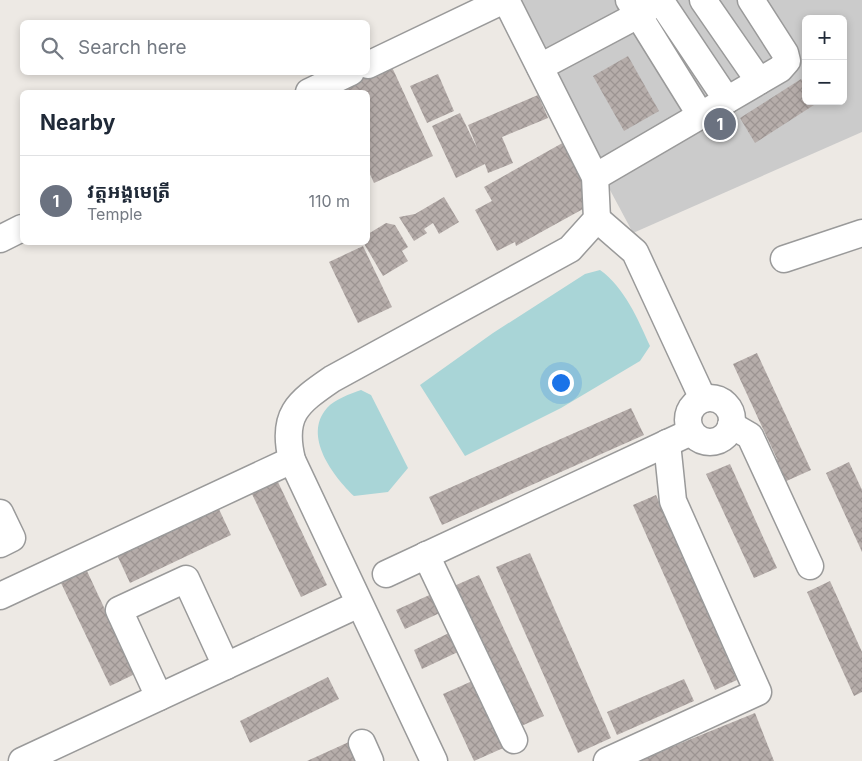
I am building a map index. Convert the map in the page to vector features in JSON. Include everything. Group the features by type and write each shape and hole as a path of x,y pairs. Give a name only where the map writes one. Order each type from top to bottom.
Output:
{"street":[{"path":"370,64 505,0 595,177 597,219 570,248 332,378 304,398 291,418 287,438 292,460 434,761"},
{"path":"540,67 633,7 660,0 727,100"},
{"path":"703,0 759,81"},
{"path":"595,177 780,69 787,61 785,53 751,0"},
{"path":"633,7 701,116"},
{"path":"313,90 345,75"},
{"path":"597,219 635,252 703,399"},
{"path":"0,239 20,229"},
{"path":"784,259 862,233"},
{"path":"711,396 726,403 733,417 731,425 729,432 716,442 701,441 690,432 687,414 696,401 711,396"},
{"path":"731,425 750,436 810,566"},
{"path":"386,574 690,432"},
{"path":"607,761 758,692 673,501 667,443"},
{"path":"0,596 292,460"},
{"path":"0,512 12,538 0,544"},
{"path":"426,555 514,740"},
{"path":"159,697 119,610 186,579 226,666"},
{"path":"22,761 359,604"}],"shaded area":[{"path":"519,0 862,0 862,132 633,233 610,190"}],"water":[{"path":"600,270 609,277 623,294 650,346 640,361 561,408 465,456 420,385 493,333 585,274"},
{"path":"361,390 371,395 408,468 388,492 354,496 330,467 319,443 318,431 320,419 330,405 343,397"}],"building":[{"path":"628,56 659,111 624,131 593,76"},
{"path":"391,65 433,156 374,183 370,174 370,90 335,90"},
{"path":"438,74 454,111 427,123 410,86"},
{"path":"801,79 802,105 814,105 755,143 740,118"},
{"path":"538,95 548,118 502,137 513,163 488,173 485,164 456,178 432,126 460,113 478,150 468,125"},
{"path":"566,141 592,204 516,246 515,242 497,251 475,210 492,201 484,187"},
{"path":"444,197 459,222 439,234 433,223 424,229 427,233 414,241 399,217 415,214"},
{"path":"386,223 395,225 408,247 402,251 408,261 383,276 365,245 370,245 370,233"},
{"path":"363,246 392,307 358,323 329,262"},
{"path":"757,353 811,470 782,483 772,462 777,459 733,364"},
{"path":"631,408 644,435 442,525 429,497"},
{"path":"849,462 862,490 862,552 826,473"},
{"path":"730,464 777,568 754,578 706,474"},
{"path":"278,482 327,585 301,597 252,494"},
{"path":"656,495 737,680 715,690 633,505"},
{"path":"218,507 231,535 130,583 117,555"},
{"path":"530,553 611,738 578,753 496,567"},
{"path":"87,571 135,674 110,686 61,583"},
{"path":"479,575 544,716 519,727 454,586"},
{"path":"830,581 862,652 862,692 854,696 807,592"},
{"path":"434,593 442,612 405,629 396,610"},
{"path":"451,632 460,651 422,669 414,650"},
{"path":"328,677 339,699 250,743 240,721"},
{"path":"479,678 510,745 474,761 443,694"},
{"path":"684,679 694,701 617,735 607,712"},
{"path":"755,713 774,761 637,761"},
{"path":"351,741 360,761 307,761"}],"place":[{"name":"វត្តអង្គមេត្រី","path":"720,124"}]}
